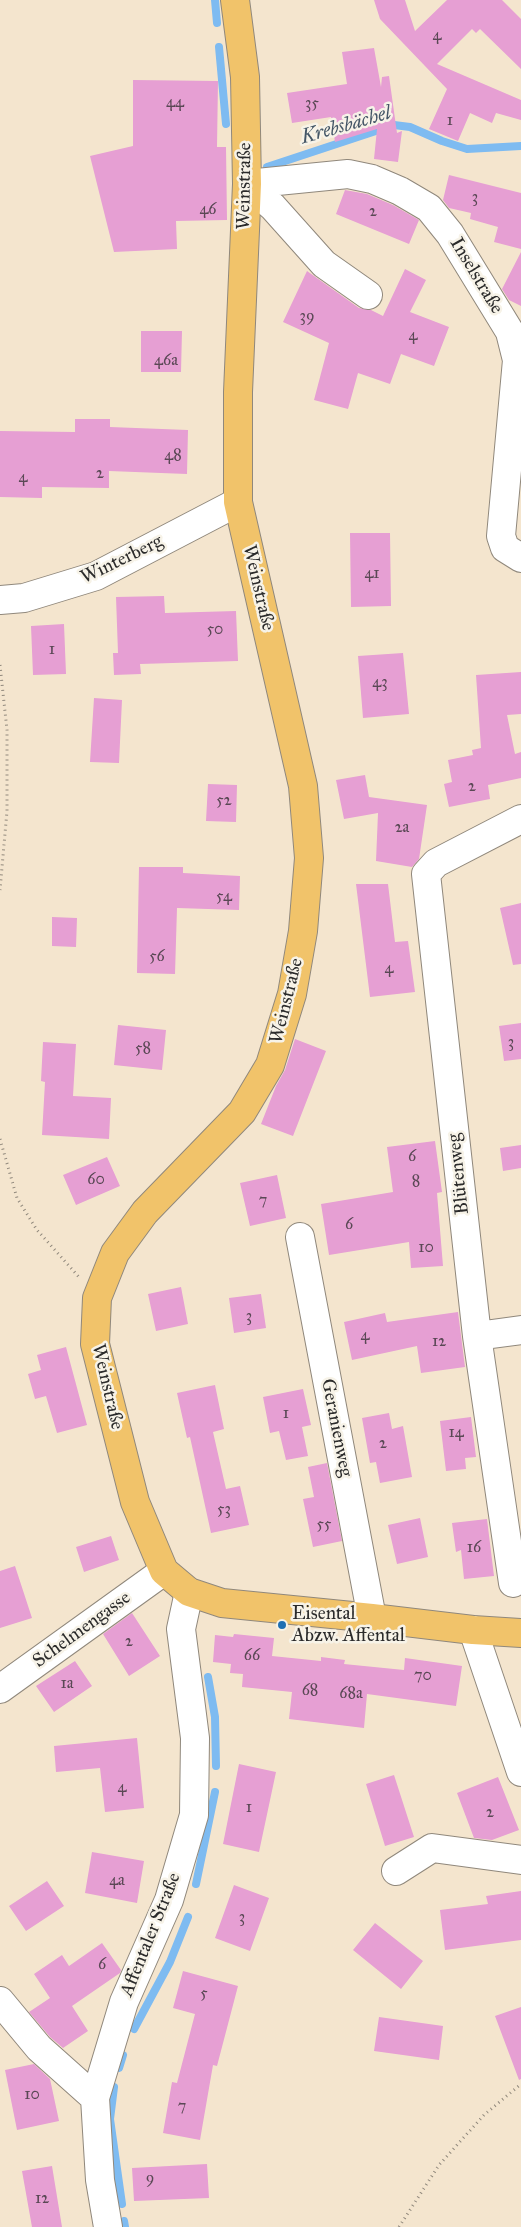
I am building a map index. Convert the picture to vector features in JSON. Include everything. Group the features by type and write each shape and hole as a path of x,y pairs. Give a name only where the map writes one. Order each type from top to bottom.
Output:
{"main road":[{"name":"Weinstraße","path":"235,0 245,77 247,184 238,392 238,502 304,786 309,858 303,931 292,994 270,1065 242,1112 144,1212 115,1253 97,1298 95,1344 135,1502 164,1571 189,1592 222,1603 473,1630 521,1633"}],"street":[{"name":"Inselstraße","path":"247,184 348,174 372,179 400,191 429,208 450,234 515,333 517,360 501,536 505,548 521,558"},
{"path":"247,184 273,207 324,264 368,294"},
{"name":"Winterberg","path":"0,600 24,598 96,576 238,502"},
{"name":"Blütenweg","path":"513,1583 477,1336 426,874 436,862 521,819"},
{"name":"Geranienweg","path":"300,1238 372,1618"},
{"path":"477,1336 521,1330"},
{"name":"Schelmengasse","path":"0,1689 164,1571"},
{"name":"Affentaler Straße","path":"108,2227 100,2180 95,2098 124,2002 170,1900 194,1815 195,1738 181,1629 189,1592"},
{"path":"473,1630 521,1772"},
{"path":"396,1871 432,1848 521,1860"},
{"path":"0,2001 39,2048 95,2098"}],"path":[{"path":"0,665 7,730 7,811 0,890"},
{"path":"0,1139 17,1198 37,1230 97,1298"},
{"path":"399,2227 440,2165 484,2114 521,2084"}],"building":[{"path":"374,0 405,0 415,31 447,0 502,0 521,19 521,69 480,29 476,33 472,29 437,64 521,100 521,120 496,113 492,123 470,113 458,141 429,129 447,89 380,19"},
{"path":"374,48 381,87 382,77 389,76 397,133 402,131 398,162 374,159 377,129 335,142 331,117 292,123 287,93 347,84 342,52"},
{"path":"133,80 218,81 217,147 226,147 227,220 176,221 177,249 114,252 90,156 133,146"},
{"path":"449,175 521,193 521,249 494,242 498,227 470,219 471,213 449,208 443,200"},
{"path":"345,190 367,194 393,205 419,220 409,244 336,214"},
{"path":"521,252 521,306 509,300 502,289"},
{"path":"405,269 426,280 410,312 449,327 434,366 401,354 390,384 358,373 348,409 314,400 329,343 283,322 307,271 359,308 371,310 383,316"},
{"path":"141,331 182,331 181,372 141,372"},
{"path":"75,419 110,419 110,427 188,430 187,474 109,471 109,488 42,487 42,498 0,497 0,431 75,432"},
{"path":"350,533 390,533 391,606 351,607"},
{"path":"164,596 165,613 236,611 238,661 140,664 141,674 114,675 113,653 118,653 116,597"},
{"path":"64,624 66,674 33,675 31,626"},
{"path":"403,653 409,714 363,718 358,656"},
{"path":"521,672 521,714 507,715 515,754 521,752 521,778 488,785 490,799 449,807 444,784 452,782 448,760 473,755 472,750 481,748 476,675"},
{"path":"94,698 122,700 119,763 90,762"},
{"path":"365,775 369,797 427,805 419,859 412,867 376,861 378,813 344,819 336,780"},
{"path":"208,784 237,785 236,822 206,821"},
{"path":"139,867 183,867 183,873 240,876 239,910 177,908 175,974 137,973"},
{"path":"356,884 388,884 395,942 408,941 415,992 370,997"},
{"path":"521,903 521,964 513,965 500,908"},
{"path":"52,917 77,918 76,947 52,946"},
{"path":"521,1023 521,1059 504,1061 499,1026"},
{"path":"118,1025 166,1030 162,1070 114,1065"},
{"path":"295,1039 326,1051 293,1136 261,1124 276,1086 285,1070"},
{"path":"43,1042 76,1044 73,1096 111,1098 109,1139 42,1135 45,1082 41,1081"},
{"path":"435,1141 442,1192 437,1193 443,1266 411,1268 409,1242 329,1255 321,1204 393,1192 387,1147"},
{"path":"521,1145 521,1168 503,1171 500,1148"},
{"path":"107,1157 120,1186 76,1205 63,1175"},
{"path":"277,1175 286,1218 250,1226 240,1183"},
{"path":"181,1287 188,1324 156,1331 148,1294"},
{"path":"261,1294 266,1328 234,1333 229,1298"},
{"path":"458,1312 465,1367 421,1373 417,1346 352,1360 344,1322 385,1313 387,1322"},
{"path":"66,1347 87,1425 57,1433 46,1396 35,1399 28,1374 41,1370 37,1355"},
{"path":"215,1385 224,1429 213,1432 226,1489 240,1486 249,1525 211,1533 190,1437 187,1438 177,1393"},
{"path":"303,1389 311,1425 302,1427 308,1456 286,1460 279,1431 270,1433 263,1397"},
{"path":"389,1413 392,1429 403,1426 412,1477 380,1483 376,1462 370,1463 362,1418"},
{"path":"471,1417 476,1457 465,1458 466,1469 446,1471 440,1421"},
{"path":"327,1463 342,1541 313,1547 303,1499 314,1497 308,1467"},
{"path":"420,1518 428,1557 397,1564 388,1525"},
{"path":"487,1519 494,1576 464,1579 461,1550 456,1552 452,1523"},
{"path":"111,1536 119,1560 84,1572 76,1547"},
{"path":"15,1566 32,1618 0,1628 0,1571"},
{"path":"132,1613 160,1656 129,1676 103,1634"},
{"path":"234,1634 274,1638 272,1656 321,1661 321,1657 345,1660 344,1664 404,1670 405,1658 462,1666 456,1706 367,1694 364,1728 289,1719 292,1692 242,1687 243,1674 230,1673 231,1664 213,1662 215,1635 233,1637"},
{"path":"75,1661 92,1686 54,1712 36,1686"},
{"path":"137,1738 144,1808 105,1812 100,1768 56,1772 54,1746"},
{"path":"239,1764 276,1772 259,1852 223,1844"},
{"path":"394,1775 414,1837 385,1846 366,1784"},
{"path":"498,1777 519,1830 492,1840 474,1838 457,1793"},
{"path":"92,1852 144,1861 137,1903 85,1893"},
{"path":"47,1881 64,1906 26,1931 9,1906"},
{"path":"234,1885 269,1898 250,1951 215,1938"},
{"path":"521,1891 521,1940 445,1950 440,1910 488,1904 486,1896"},
{"path":"375,1923 423,1961 401,1989 353,1950"},
{"path":"102,1943 121,1970 120,1973 72,2006 88,2031 63,2048 50,2037 29,2012 50,1998 34,1974 62,1955 69,1966"},
{"path":"183,1971 238,1986 217,2066 213,2065 200,2140 163,2133 172,2082 177,2083 195,2014 173,2008"},
{"path":"521,2007 521,2079 519,2080 495,2016"},
{"path":"379,2017 443,2026 439,2060 374,2051"},
{"path":"34,2064 50,2079 59,2121 17,2130 5,2070"},
{"path":"207,2164 209,2198 134,2201 132,2168"},
{"path":"52,2166 62,2227 32,2227 22,2171"}],"waterway":[{"name":"Krebsbächel","path":"215,0 217,23"},
{"name":"Krebsbächel","path":"219,47 226,124"},
{"name":"Krebsbächel","path":"267,167 394,125 410,127 442,141 467,149 521,146"},
{"path":"208,1677 215,1717 216,1766"},
{"path":"196,1884 215,1792"},
{"path":"134,2029 170,1962 188,1917"},
{"path":"119,2068 123,2055"},
{"path":"114,2087 110,2119 122,2204"},
{"path":"124,2221 125,2227"}],"place":[{"name":"Eisental Abzw. Affental","path":"282,1625"}]}
